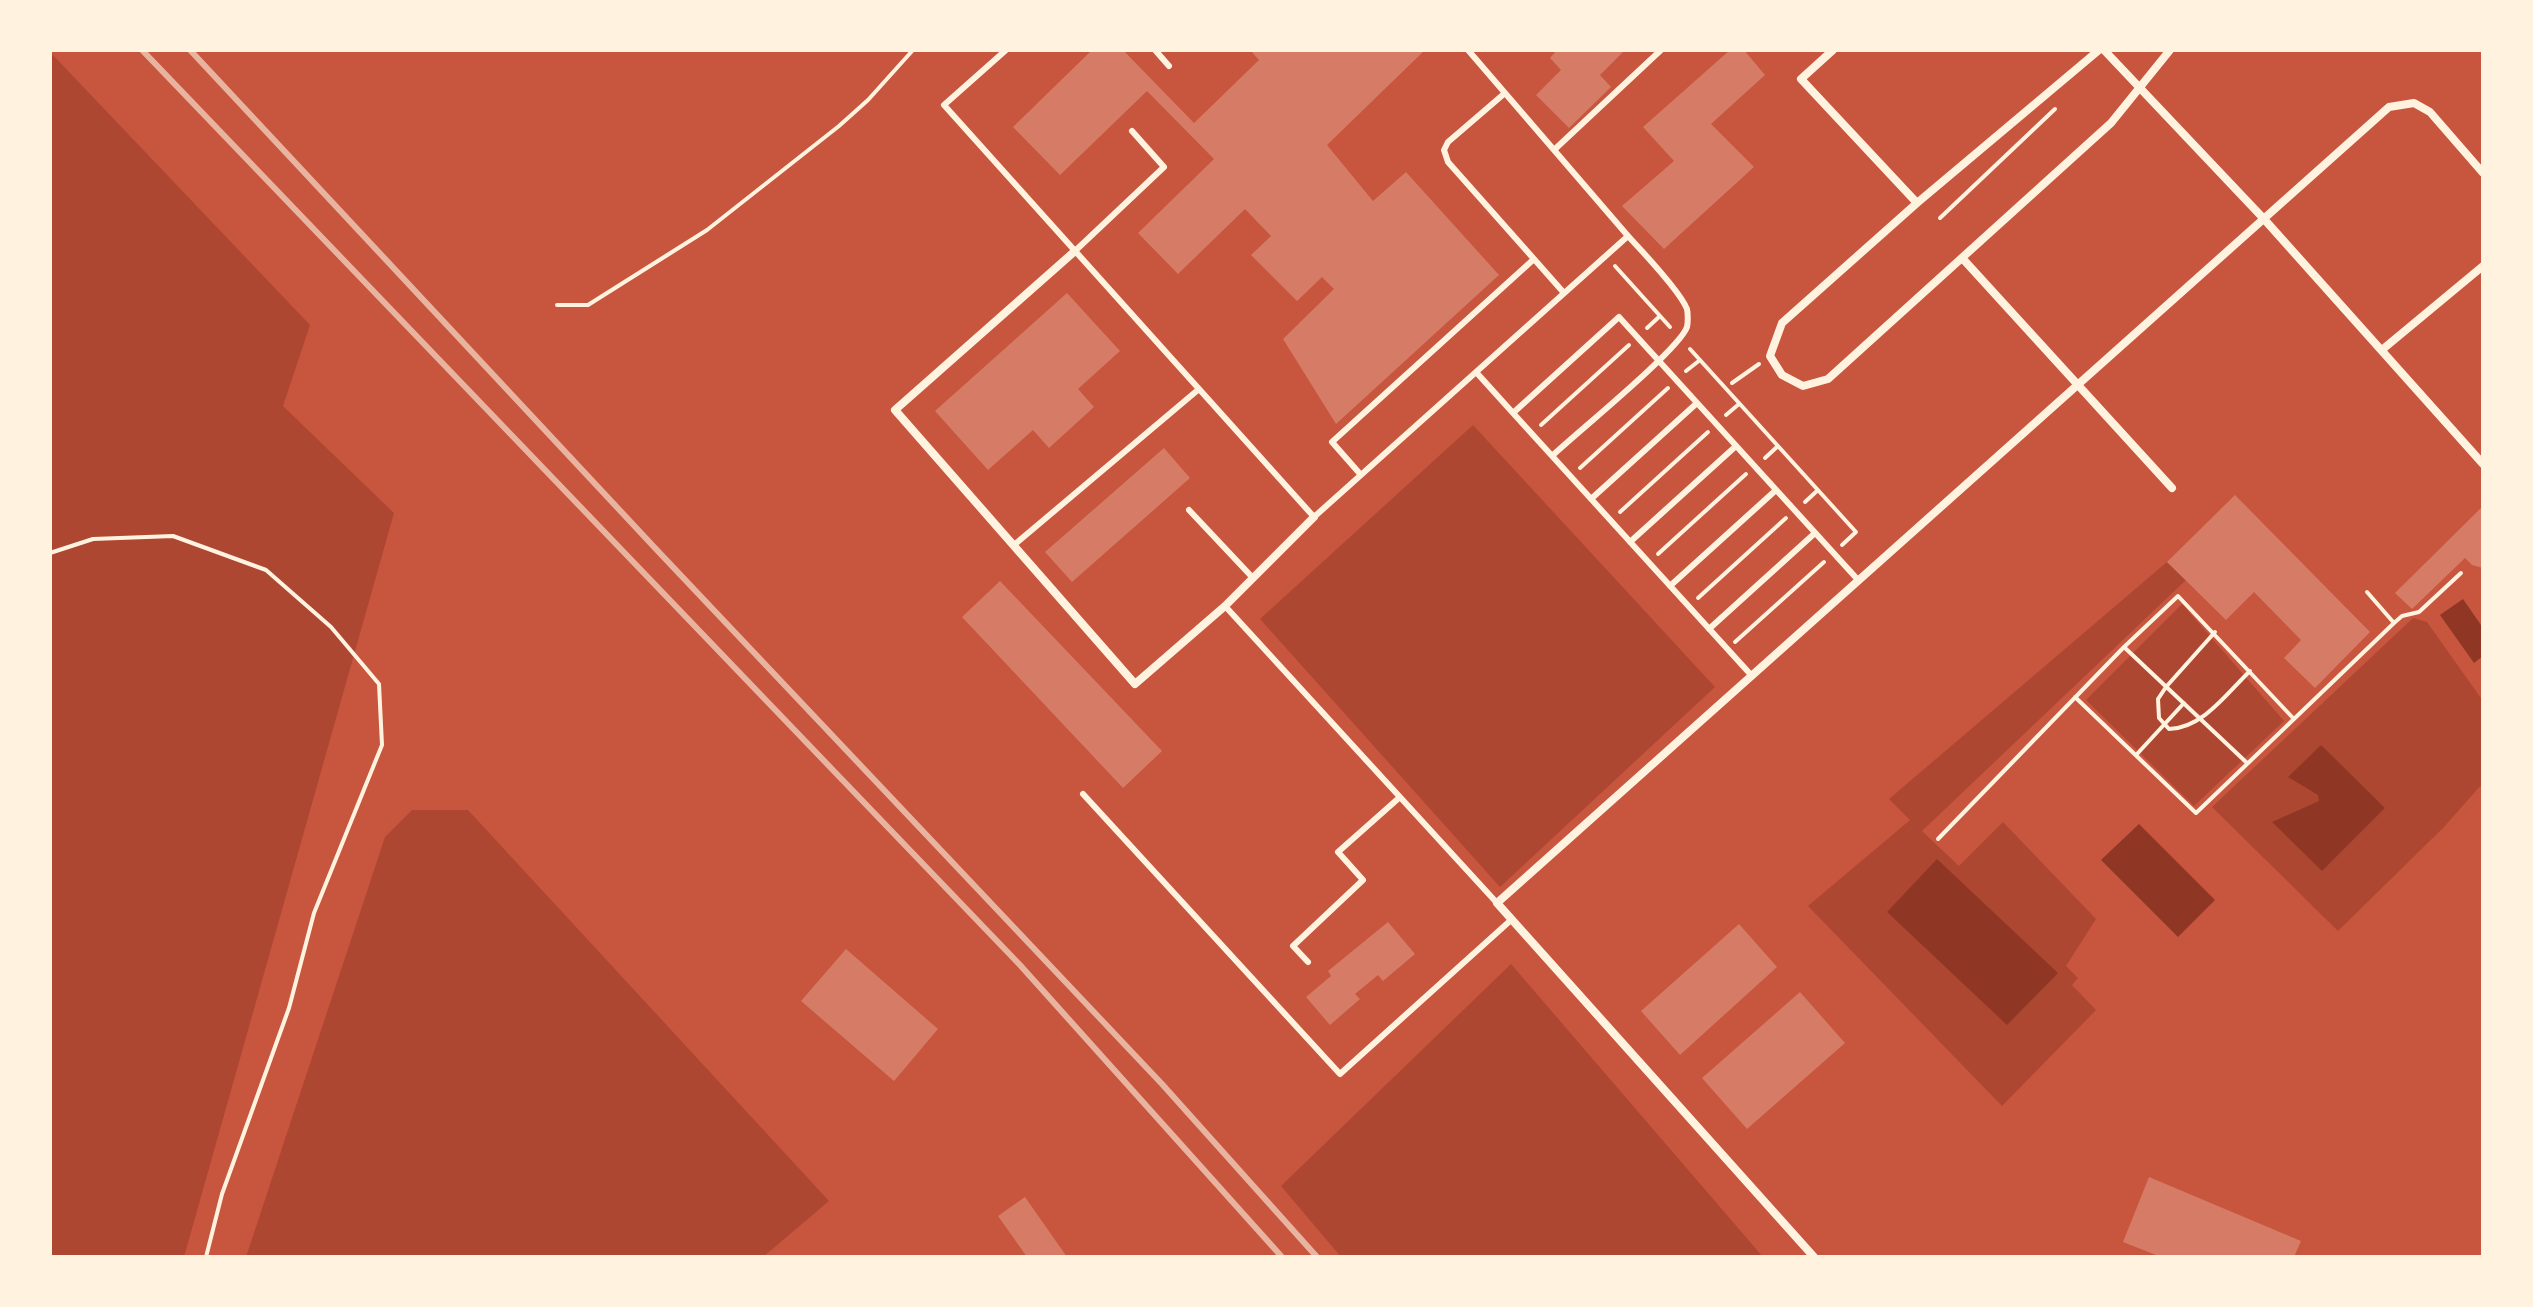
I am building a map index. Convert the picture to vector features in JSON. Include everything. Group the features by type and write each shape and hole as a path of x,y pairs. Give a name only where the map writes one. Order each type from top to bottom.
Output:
{"street":[{"path":"1833,50 1801,79 1917,203"},
{"path":"2170,50 2140,89 2111,123 1828,379 1803,386 1782,375 1770,356 1782,323 1917,203 2102,50 2140,89 2264,219 2483,464"},
{"path":"1814,1257 1497,903 2389,107 2414,103 2430,112 2483,173"},
{"path":"1075,251 895,410 1135,684 1225,606 1314,517"},
{"path":"1963,259 2172,488"},
{"path":"2383,349 2483,266"}],"lane":[{"path":"1006,50 944,105 1314,517 1628,236"},
{"path":"1155,50 1169,66"},
{"path":"1468,50 1655,265 1687,308 1688,325 1680,338 1552,456"},
{"path":"1554,150 1661,50"},
{"path":"1505,93 1448,142 1444,150 1448,162 1564,293"},
{"path":"1075,251 1164,167 1132,131"},
{"path":"1361,475 1332,442 1534,259"},
{"path":"1513,413 1619,317 1859,581"},
{"path":"1476,372 1752,676"},
{"path":"1014,545 1199,389"},
{"path":"1591,499 1697,403"},
{"path":"1630,542 1736,446"},
{"path":"1670,586 1776,490"},
{"path":"1189,510 1253,578"},
{"path":"1709,629 1815,533"},
{"path":"1225,606 1497,903"},
{"path":"1083,794 1340,1074 1513,922"},
{"path":"1308,962 1293,946 1363,880 1338,852 1400,797"}],"path":[{"path":"557,305 588,305 707,230 839,126 868,100 913,50"},
{"path":"1940,218 2063,101"},
{"path":"1531,433 1660,316"},
{"path":"1732,383 1770,356"},
{"path":"1570,477 1700,360"},
{"path":"1610,520 1739,404"},
{"path":"1648,563 1778,446"},
{"path":"1688,607 1818,490"},
{"path":"50,553 93,539 173,536 266,570 331,627 379,684 382,745 314,913 289,1008 222,1194 206,1257"},
{"path":"2075,697 2196,813 2394,623 2402,616 2419,612 2461,573"},
{"path":"2367,592 2394,623"},
{"path":"1938,839 2124,647 2178,596 2293,718"},
{"path":"2215,632 2158,699 2159,718 2169,729 2184,728 2200,719 2250,671"},
{"path":"2124,647 2246,762"},
{"path":"2137,754 2184,703"}],"shaded area":[{"path":"50,52 310,325 283,406 394,513 184,1257 50,1257"},
{"path":"1473,425 1715,687 1500,887 1260,619"},
{"path":"2167,562 2186,580 1922,831 1959,866 2003,822 2096,919 2066,966 2078,978 2072,985 2096,1010 2002,1106 1808,906 1910,820 1889,799"},
{"path":"2463,599 2483,628 2483,656 2474,663 2440,615"},
{"path":"2182,604 2284,721 2194,806 2086,700"},
{"path":"2413,618 2427,622 2483,701 2483,783 2443,828 2338,931 2212,807"},
{"path":"2321,745 2385,808 2322,871 2272,822 2319,801 2318,795 2288,777"},
{"path":"412,810 468,810 829,1201 763,1257 246,1257 385,837"},
{"path":"2139,824 2215,900 2178,937 2101,860"},
{"path":"1937,859 2058,973 2007,1025 1887,912"},
{"path":"1511,964 1763,1257 1341,1257 1281,1186"}],"building":[{"path":"1092,50 1123,50 1194,123 1259,60 1250,50 1425,50 1327,145 1373,201 1406,172 1499,275 1336,424 1283,339 1334,289 1322,277 1297,301 1251,255 1271,236 1245,209 1178,274 1138,233 1214,159 1147,91 1060,175 1013,127"},
{"path":"1557,50 1625,50 1600,75 1611,87 1569,128 1536,95 1561,70 1550,58"},
{"path":"1730,50 1744,50 1765,75 1711,124 1754,167 1664,249 1622,206 1674,161 1643,127"},
{"path":"1067,293 1120,351 1078,389 1094,407 1049,448 1033,430 988,470 935,411"},
{"path":"1164,448 1190,478 1072,582 1045,552"},
{"path":"2235,495 2370,632 2315,688 2284,658 2301,640 2254,592 2226,620 2167,562"},
{"path":"2483,506 2483,568 2472,565 2465,558 2412,609 2395,593"},
{"path":"1000,581 1162,751 1123,788 962,617"},
{"path":"1388,922 1415,954 1383,981 1378,975 1355,994 1360,999 1330,1025 1306,997 1331,976 1328,971"},
{"path":"1739,924 1777,967 1680,1055 1641,1011"},
{"path":"846,949 938,1029 894,1081 801,1001"},
{"path":"1800,992 1845,1043 1747,1129 1702,1078"},
{"path":"2149,1177 2301,1241 2294,1257 2161,1257 2123,1242"},
{"path":"1025,1197 1067,1257 1027,1257 998,1216"}],"railway":[{"path":"142,50 1020,965 1282,1257"},
{"path":"190,50 1162,1084 1317,1257"}]}
